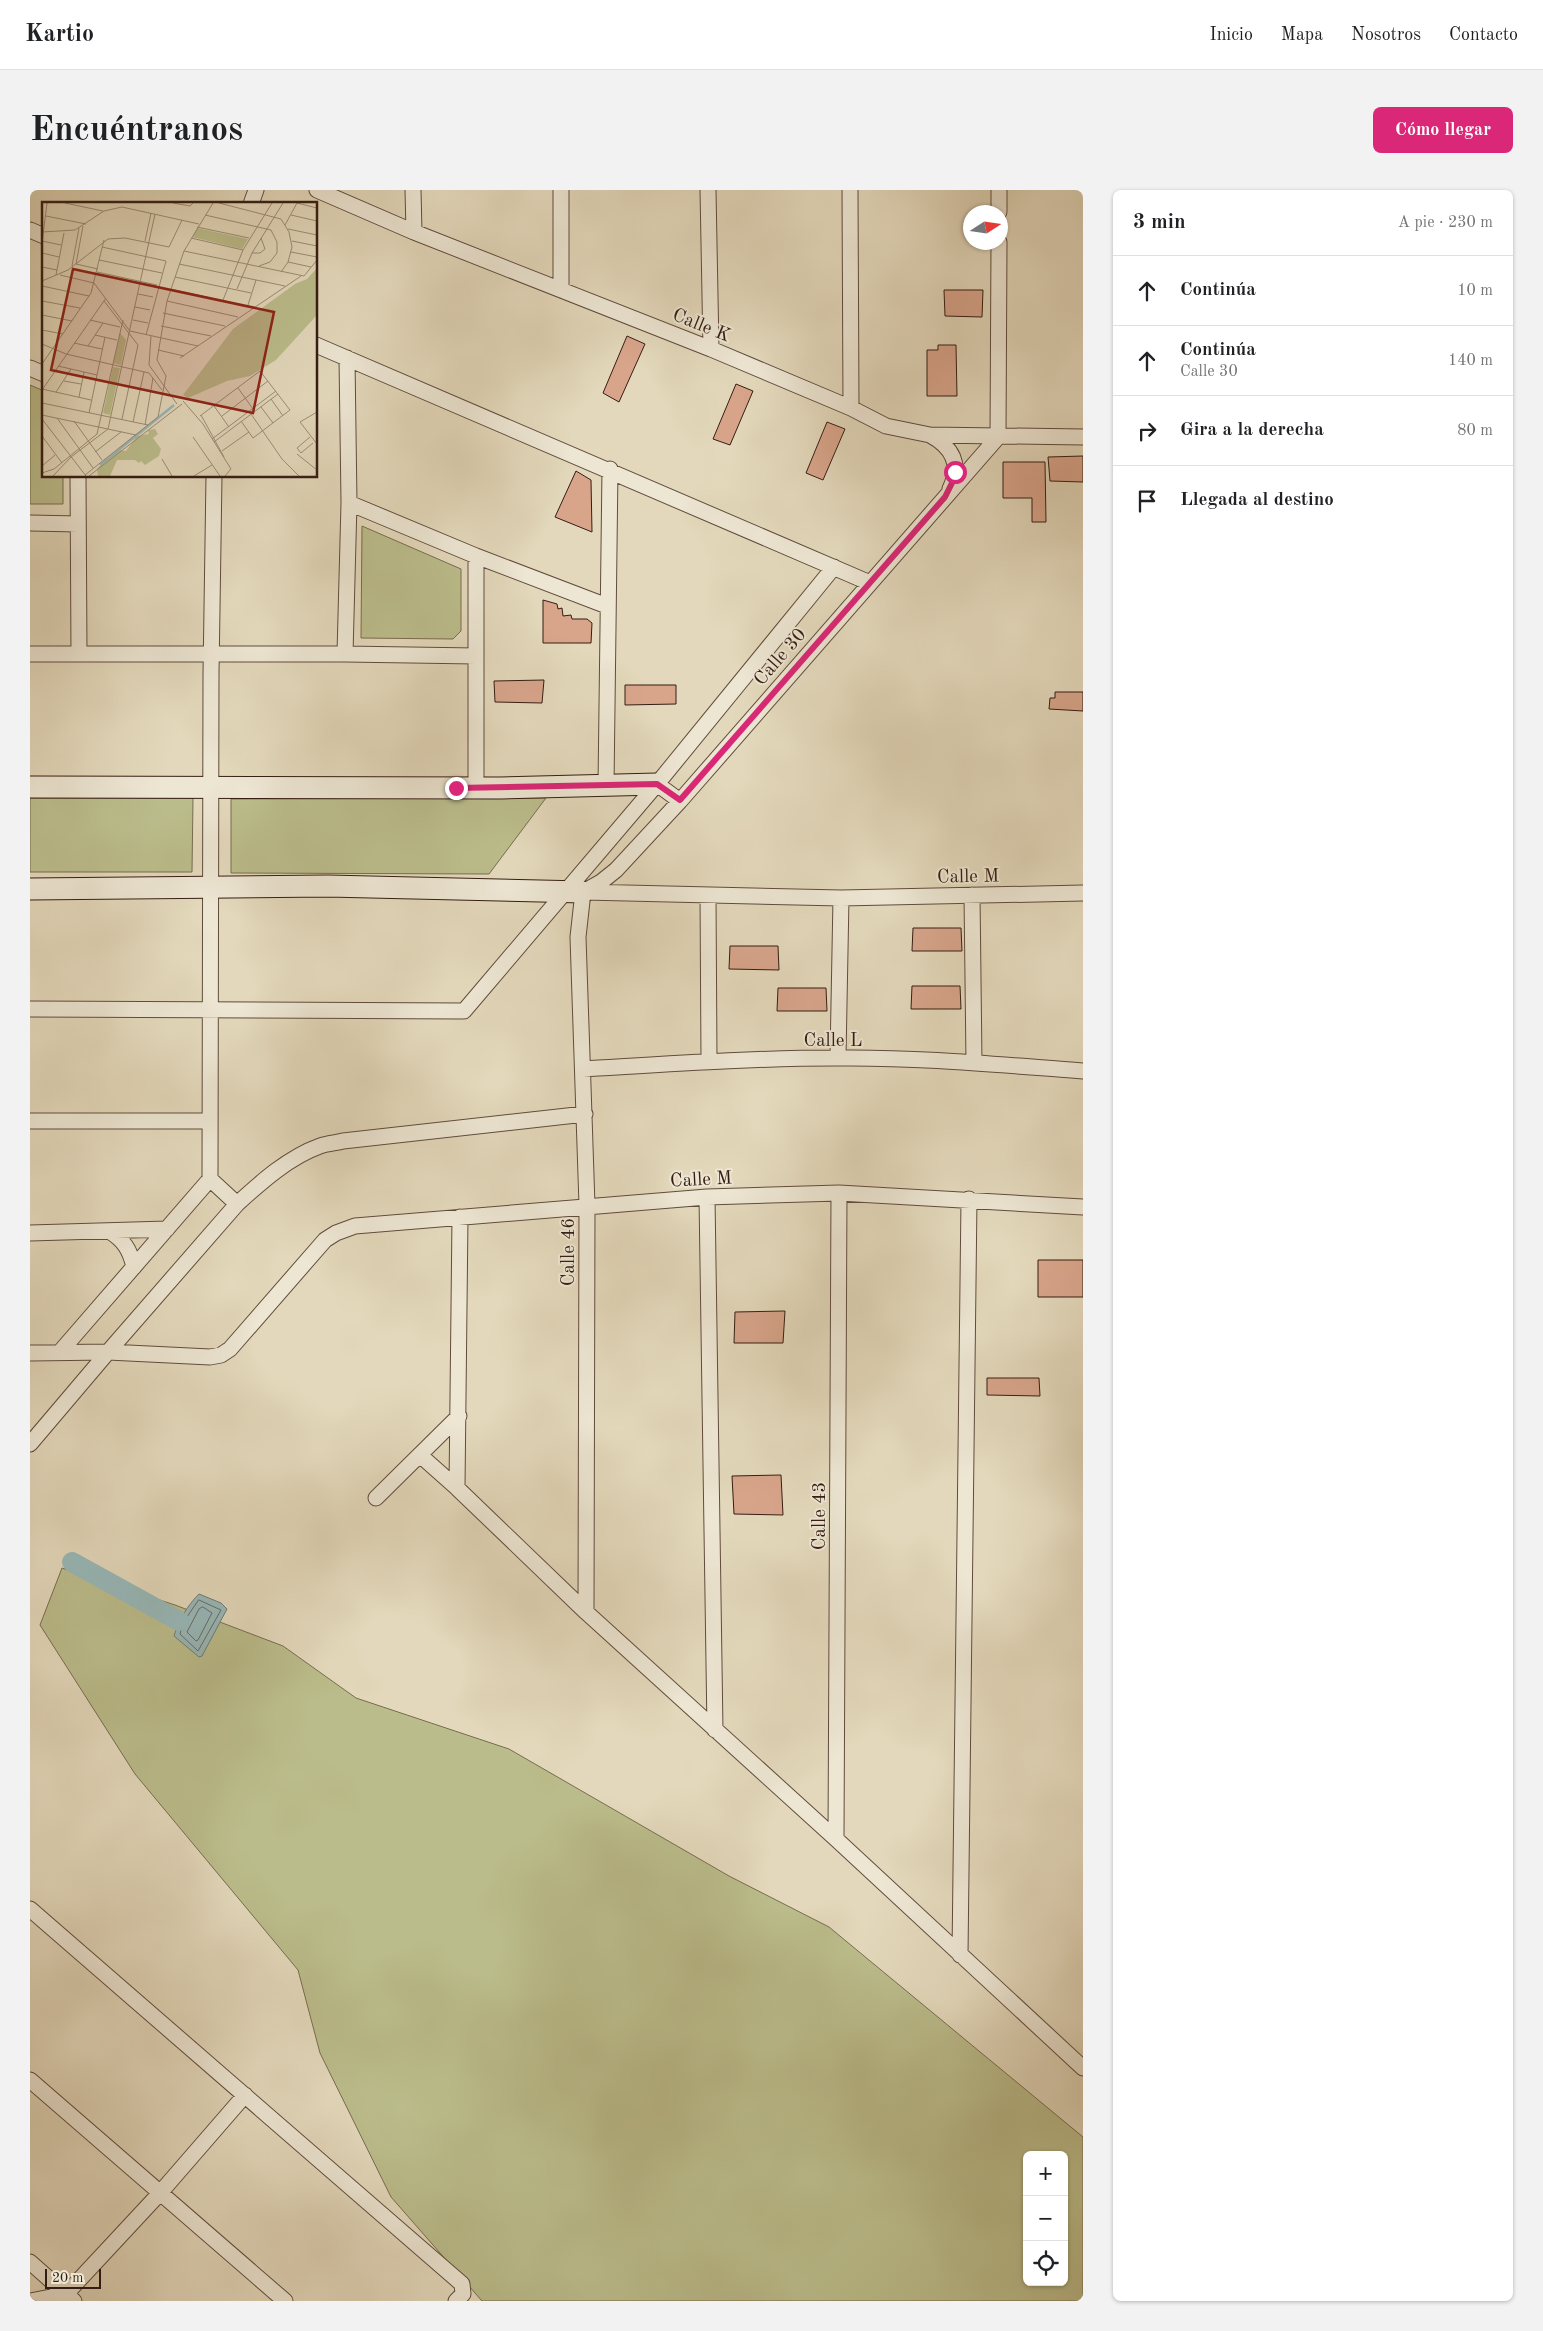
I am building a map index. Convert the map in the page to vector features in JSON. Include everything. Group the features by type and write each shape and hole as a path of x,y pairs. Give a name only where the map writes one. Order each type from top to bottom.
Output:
{"street":[{"path":"252,202 256,190"},
{"name":"Calle K","path":"317,190 414,232 711,349 851,408 886,426 930,435 1083,437"},
{"path":"413,190 414,232"},
{"path":"561,190 561,290"},
{"path":"708,190 711,349"},
{"path":"850,190 851,408"},
{"path":"999,190 999,205"},
{"path":"30,230 42,235"},
{"path":"998,437 999,250"},
{"path":"318,346 610,469 870,583"},
{"path":"345,654 349,504 347,358"},
{"path":"30,368 42,373"},
{"path":"930,435 943,442 950,450 954,461 953,481 945,497"},
{"name":"Calle 30","path":"574,892 616,870 680,800 998,437"},
{"path":"606,786 610,469"},
{"path":"78,478 79,654"},
{"path":"60,1352 210,1179 214,478"},
{"path":"349,504 476,556 608,606"},
{"path":"30,523 78,524"},
{"path":"476,556 476,788"},
{"path":"30,1009 212,1008 464,1011 574,892 657,784 834,567"},
{"path":"30,654 476,656"},
{"path":"30,787 476,788 657,784 680,800"},
{"path":"30,889 328,886 574,892"},
{"name":"Calle M","path":"574,892 841,898 1083,893"},
{"name":"Calle 46","path":"574,892 578,937 587,1205 586,1612"},
{"path":"708,895 709,1062"},
{"path":"972,895 974,1063"},
{"path":"838,1058 841,898"},
{"name":"Calle L","path":"583,1069 709,1062 838,1058 974,1063 1083,1071"},
{"path":"30,1444 238,1204 265,1180 289,1163 320,1146 433,1130 585,1114"},
{"path":"30,1121 210,1121"},
{"path":"210,1179 238,1204"},
{"name":"Calle M","path":"108,1352 210,1357 221,1355 230,1349 325,1240 336,1233 355,1226 587,1205 707,1197 839,1194 969,1199 1083,1207"},
{"name":"Calle 43","path":"836,1839 839,1194"},
{"path":"707,1197 716,1730"},
{"path":"960,1955 969,1199"},
{"path":"457,1488 460,1217"},
{"path":"30,1233 167,1229"},
{"path":"109,1231 119,1237 126,1245 134,1267"},
{"path":"30,1352 108,1352"},
{"path":"376,1498 459,1416"},
{"path":"420,1456 457,1488 586,1612 836,1839 1083,2068"},
{"path":"30,1908 462,2284 463,2294 456,2301"},
{"path":"30,2080 285,2301"},
{"path":"30,2301 69,2299 245,2095"},
{"path":"30,2262 69,2299"}],"green space":[{"path":"30,385 42,390 42,478 63,478 63,504 30,504"},
{"path":"362,526 461,569 461,631 453,639 361,638"},
{"path":"30,798 193,798 192,872 30,872"},
{"path":"546,798 489,874 231,873 231,799"},
{"path":"62,1568 175,1605 283,1646 356,1698 509,1749 729,1876 829,1927 1083,2137 1083,2301 482,2301 391,2197 320,2053 298,1970 135,1774 40,1625"}],"water":[{"path":"199,1594 221,1603 227,1609 202,1656 199,1657 174,1636 178,1624"}],"building":[{"path":"944,290 983,290 982,317 945,316"},
{"path":"627,336 645,344 619,402 603,393"},
{"path":"938,345 956,345 957,396 927,396 927,350 938,350"},
{"path":"736,384 753,391 730,445 713,439"},
{"path":"827,422 845,429 823,480 806,473"},
{"path":"1083,456 1083,482 1050,481 1048,457"},
{"path":"1003,462 1045,462 1046,522 1032,522 1032,498 1003,498"},
{"path":"576,471 591,480 592,532 555,517"},
{"path":"543,600 557,604 558,609 562,608 563,616 571,615 572,619 587,619 592,623 591,643 543,643"},
{"path":"544,680 542,703 495,702 494,681"},
{"path":"625,685 676,685 676,704 625,705"},
{"path":"1055,692 1083,692 1083,711 1049,709 1050,698 1055,698"},
{"path":"913,928 961,928 962,951 912,951"},
{"path":"730,946 778,946 779,970 729,969"},
{"path":"912,986 960,986 961,1009 911,1009"},
{"path":"778,988 826,988 827,1011 777,1011"},
{"path":"1038,1260 1083,1260 1083,1297 1038,1297"},
{"path":"785,1311 783,1343 734,1343 735,1312"},
{"path":"987,1378 1039,1378 1040,1396 987,1395"},
{"path":"781,1475 783,1515 734,1514 732,1476"}],"waterway":[{"path":"72,1562 179,1621"}],"route":[{"path":"456,788 657,784 680,800 945,497 955,472"}]}
